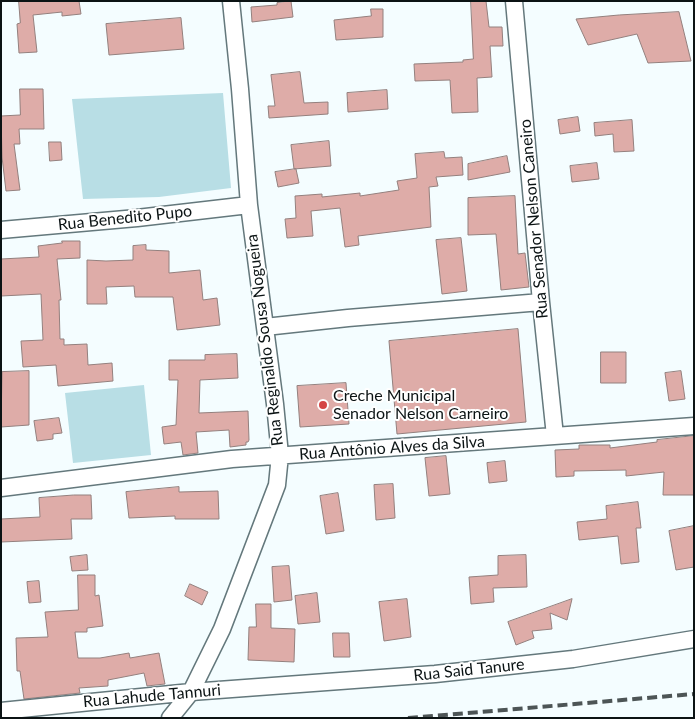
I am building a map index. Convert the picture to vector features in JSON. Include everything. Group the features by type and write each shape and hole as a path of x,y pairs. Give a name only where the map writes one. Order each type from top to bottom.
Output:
{"street":[{"name":"Rua Reginaldo Sousa Nogueira","path":"170,718 191,692 222,629 277,486 280,455 249,205 231,1"},
{"name":"Rua Senador Nelson Caneiro","path":"514,1 541,302 556,436"},
{"name":"Rua Benedito Pupo","path":"1,230 137,218 249,205"},
{"path":"265,327 541,302"},
{"name":"Rua Antônio Alves da Silva","path":"1,488 223,460 694,426"},
{"name":"Rua Said Tanure","path":"243,688 434,674 572,659 694,638"},
{"name":"Rua Lahude Tannuri","path":"1,711 243,688"}],"shaded area":[{"path":"223,93 231,188 159,197 83,199 72,99"},
{"path":"144,385 151,455 73,463 65,393"}],"building":[{"path":"19,1 79,1 81,14 62,16 62,12 33,15 37,52 19,53 17,24 20,23"},
{"path":"291,1 293,17 252,22 251,7 277,5 277,3"},
{"path":"471,1 486,1 489,27 502,27 503,46 490,46 492,77 477,78 478,112 452,113 450,80 415,81 414,64 463,62 463,60 473,59"},
{"path":"371,9 383,9 383,37 336,40 334,20 371,16"},
{"path":"679,12 691,61 648,63 637,34 588,45 576,19 619,15"},
{"path":"181,18 184,49 109,55 106,24"},
{"path":"300,72 304,103 328,102 328,114 269,118 268,106 275,106 271,75"},
{"path":"20,89 43,89 44,129 19,129 20,144 14,144 20,190 6,191 2,157 1,116 20,115"},
{"path":"387,90 388,109 348,112 347,93"},
{"path":"578,117 580,131 560,134 558,120"},
{"path":"632,120 634,151 614,152 613,134 595,136 594,123"},
{"path":"329,141 331,166 294,169 291,145"},
{"path":"49,142 61,142 62,160 50,161"},
{"path":"444,152 445,158 462,157 463,175 436,177 438,186 429,187 431,227 358,236 359,245 345,247 340,208 311,211 313,236 287,238 285,219 296,218 295,196 322,194 322,197 360,193 360,196 399,190 397,181 417,178 415,154"},
{"path":"507,156 510,172 468,180 468,164"},
{"path":"597,163 599,179 572,182 570,166"},
{"path":"296,169 299,183 278,187 275,172"},
{"path":"515,196 518,254 525,253 529,287 501,290 496,234 468,235 468,198"},
{"path":"461,238 467,291 442,294 436,240"},
{"path":"62,241 80,241 80,258 57,259 61,300 59,300 60,339 64,339 64,345 87,344 88,365 112,363 113,381 58,386 56,365 23,367 21,341 43,340 41,294 1,296 1,259 39,257 38,246 62,243"},
{"path":"146,245 146,250 169,251 169,273 200,270 203,300 217,298 220,325 177,330 173,297 135,297 134,286 106,287 107,304 87,304 87,260 133,260 133,246"},
{"path":"518,329 526,422 397,434 389,341"},
{"path":"601,352 626,352 626,383 601,383"},
{"path":"237,354 238,378 200,380 199,413 248,411 249,440 246,442 246,445 230,447 229,430 196,432 198,453 183,455 181,442 164,444 162,427 176,425 178,380 169,380 169,360 205,360 205,355"},
{"path":"29,371 29,425 1,427 2,372"},
{"path":"681,371 685,399 669,401 665,373"},
{"name":"Creche Municipal Senador Nelson Carneiro","path":"346,383 349,424 300,427 297,386"},
{"path":"59,418 62,433 53,434 53,439 37,441 34,421"},
{"path":"694,436 694,495 663,495 664,472 626,476 626,470 574,471 574,476 556,477 555,450 579,449 579,445 610,445 610,448"},
{"path":"446,456 450,494 429,496 425,458"},
{"path":"505,461 507,481 489,483 487,463"},
{"path":"393,484 395,518 376,520 374,485"},
{"path":"179,487 179,492 218,491 219,519 175,519 175,516 129,518 126,492"},
{"path":"338,493 344,531 326,534 320,496"},
{"path":"91,495 92,519 71,519 72,539 1,542 1,519 40,517 39,498"},
{"path":"638,502 641,528 636,528 639,562 621,564 618,536 579,540 577,522 607,519 606,506"},
{"path":"694,526 694,567 676,570 669,531"},
{"path":"87,555 88,570 72,571 70,557"},
{"path":"526,555 527,587 493,588 494,602 471,604 469,577 498,575 498,556"},
{"path":"289,566 292,600 274,602 272,567"},
{"path":"78,575 95,575 95,596 99,595 103,626 87,628 87,632 75,632 78,658 100,658 129,653 130,658 159,653 165,684 147,686 144,673 108,680 108,686 79,688 80,693 24,699 20,671 17,671 16,638 48,637 45,612 78,610"},
{"path":"39,581 41,602 29,603 27,582"},
{"path":"190,584 208,592 202,605 185,596"},
{"path":"317,593 320,622 298,624 295,596"},
{"path":"407,599 411,637 384,641 379,602"},
{"path":"572,599 567,620 550,613 552,629 532,631 534,638 516,645 508,622"},
{"path":"256,604 271,604 271,628 295,629 294,662 248,660 249,627 256,627"},
{"path":"333,633 349,633 350,657 334,657"}],"railway":[{"path":"408,718 694,694"}],"place":[{"name":"Creche Municipal Senador Nelson Carneiro","path":"323,405"}]}
